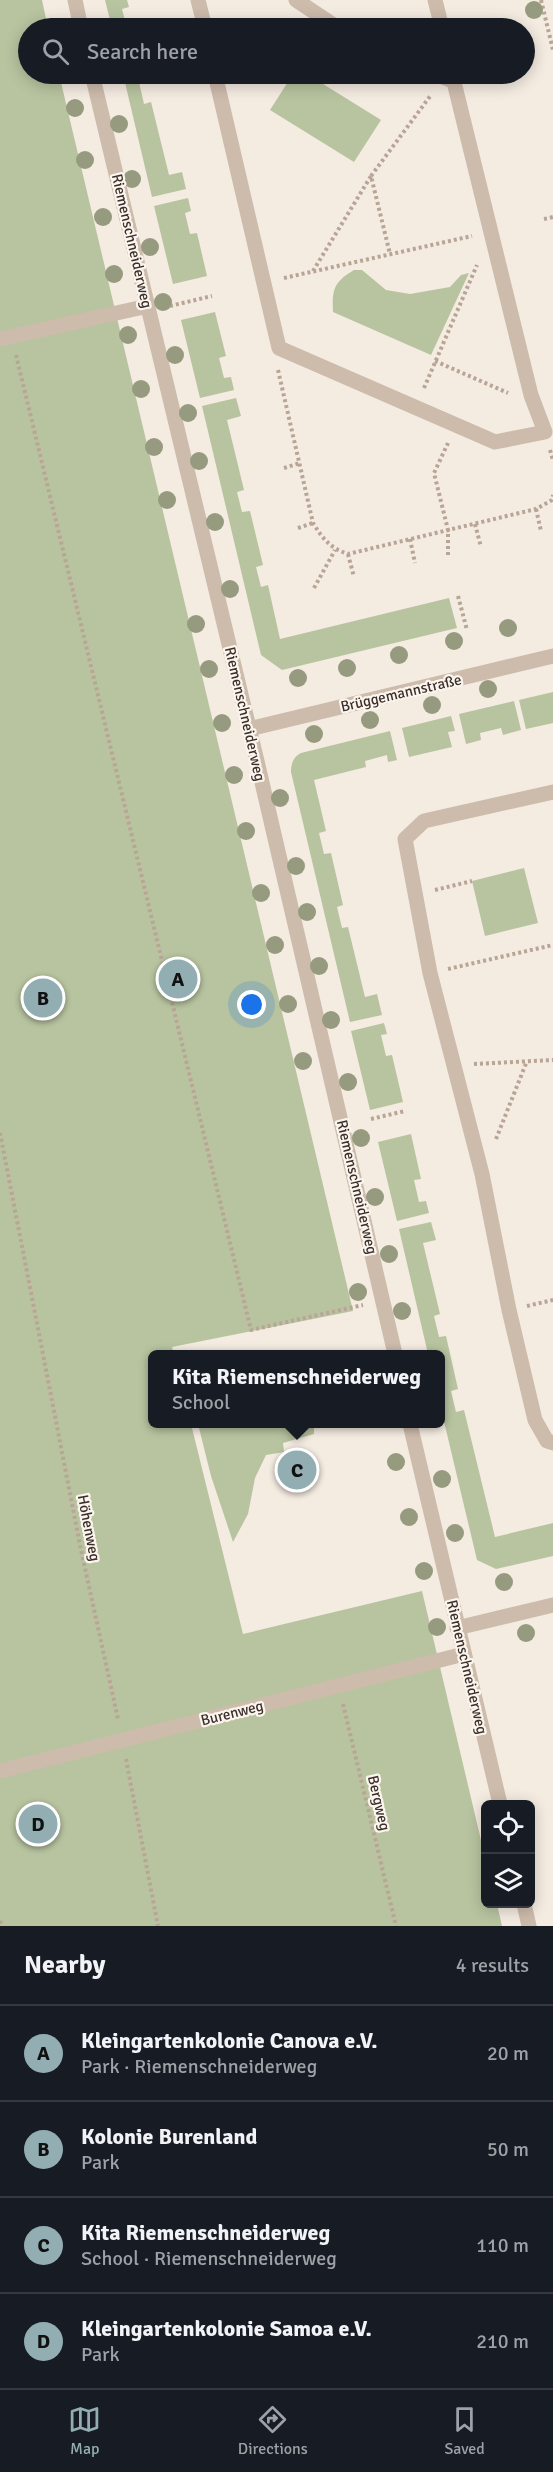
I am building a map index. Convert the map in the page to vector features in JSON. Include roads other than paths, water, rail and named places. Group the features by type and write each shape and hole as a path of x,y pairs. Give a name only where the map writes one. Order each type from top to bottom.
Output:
{"street":[{"path":"75,0 79,18"},
{"path":"198,0 202,18"},
{"path":"296,0 323,18"},
{"path":"435,0 440,18"},
{"name":"Riemenschneiderweg","path":"94,84 249,729 394,1350"},
{"path":"217,84 279,348 495,442 545,432 531,395 491,231 448,84"},
{"path":"6,338 148,306"},
{"name":"Brüggemannstraße","path":"249,729 553,656"},
{"path":"553,792 424,821 405,839 430,973 482,1174 509,1310 535,1420 547,1441 553,1443"},
{"name":"Riemenschneiderweg","path":"411,1428 499,1800"},
{"path":"458,1628 553,1605"},
{"name":"Burenweg","path":"0,1771 464,1654"},
{"path":"525,1908 529,1926"}],"place":[{"name":"Kleingartenkolonie Canova e.V.","path":"178,979"},
{"name":"Kolonie Burenland","path":"43,998"},
{"name":"Kita Riemenschneiderweg","path":"297,1470"},
{"name":"Kleingartenkolonie Samoa e.V.","path":"38,1824"}]}
